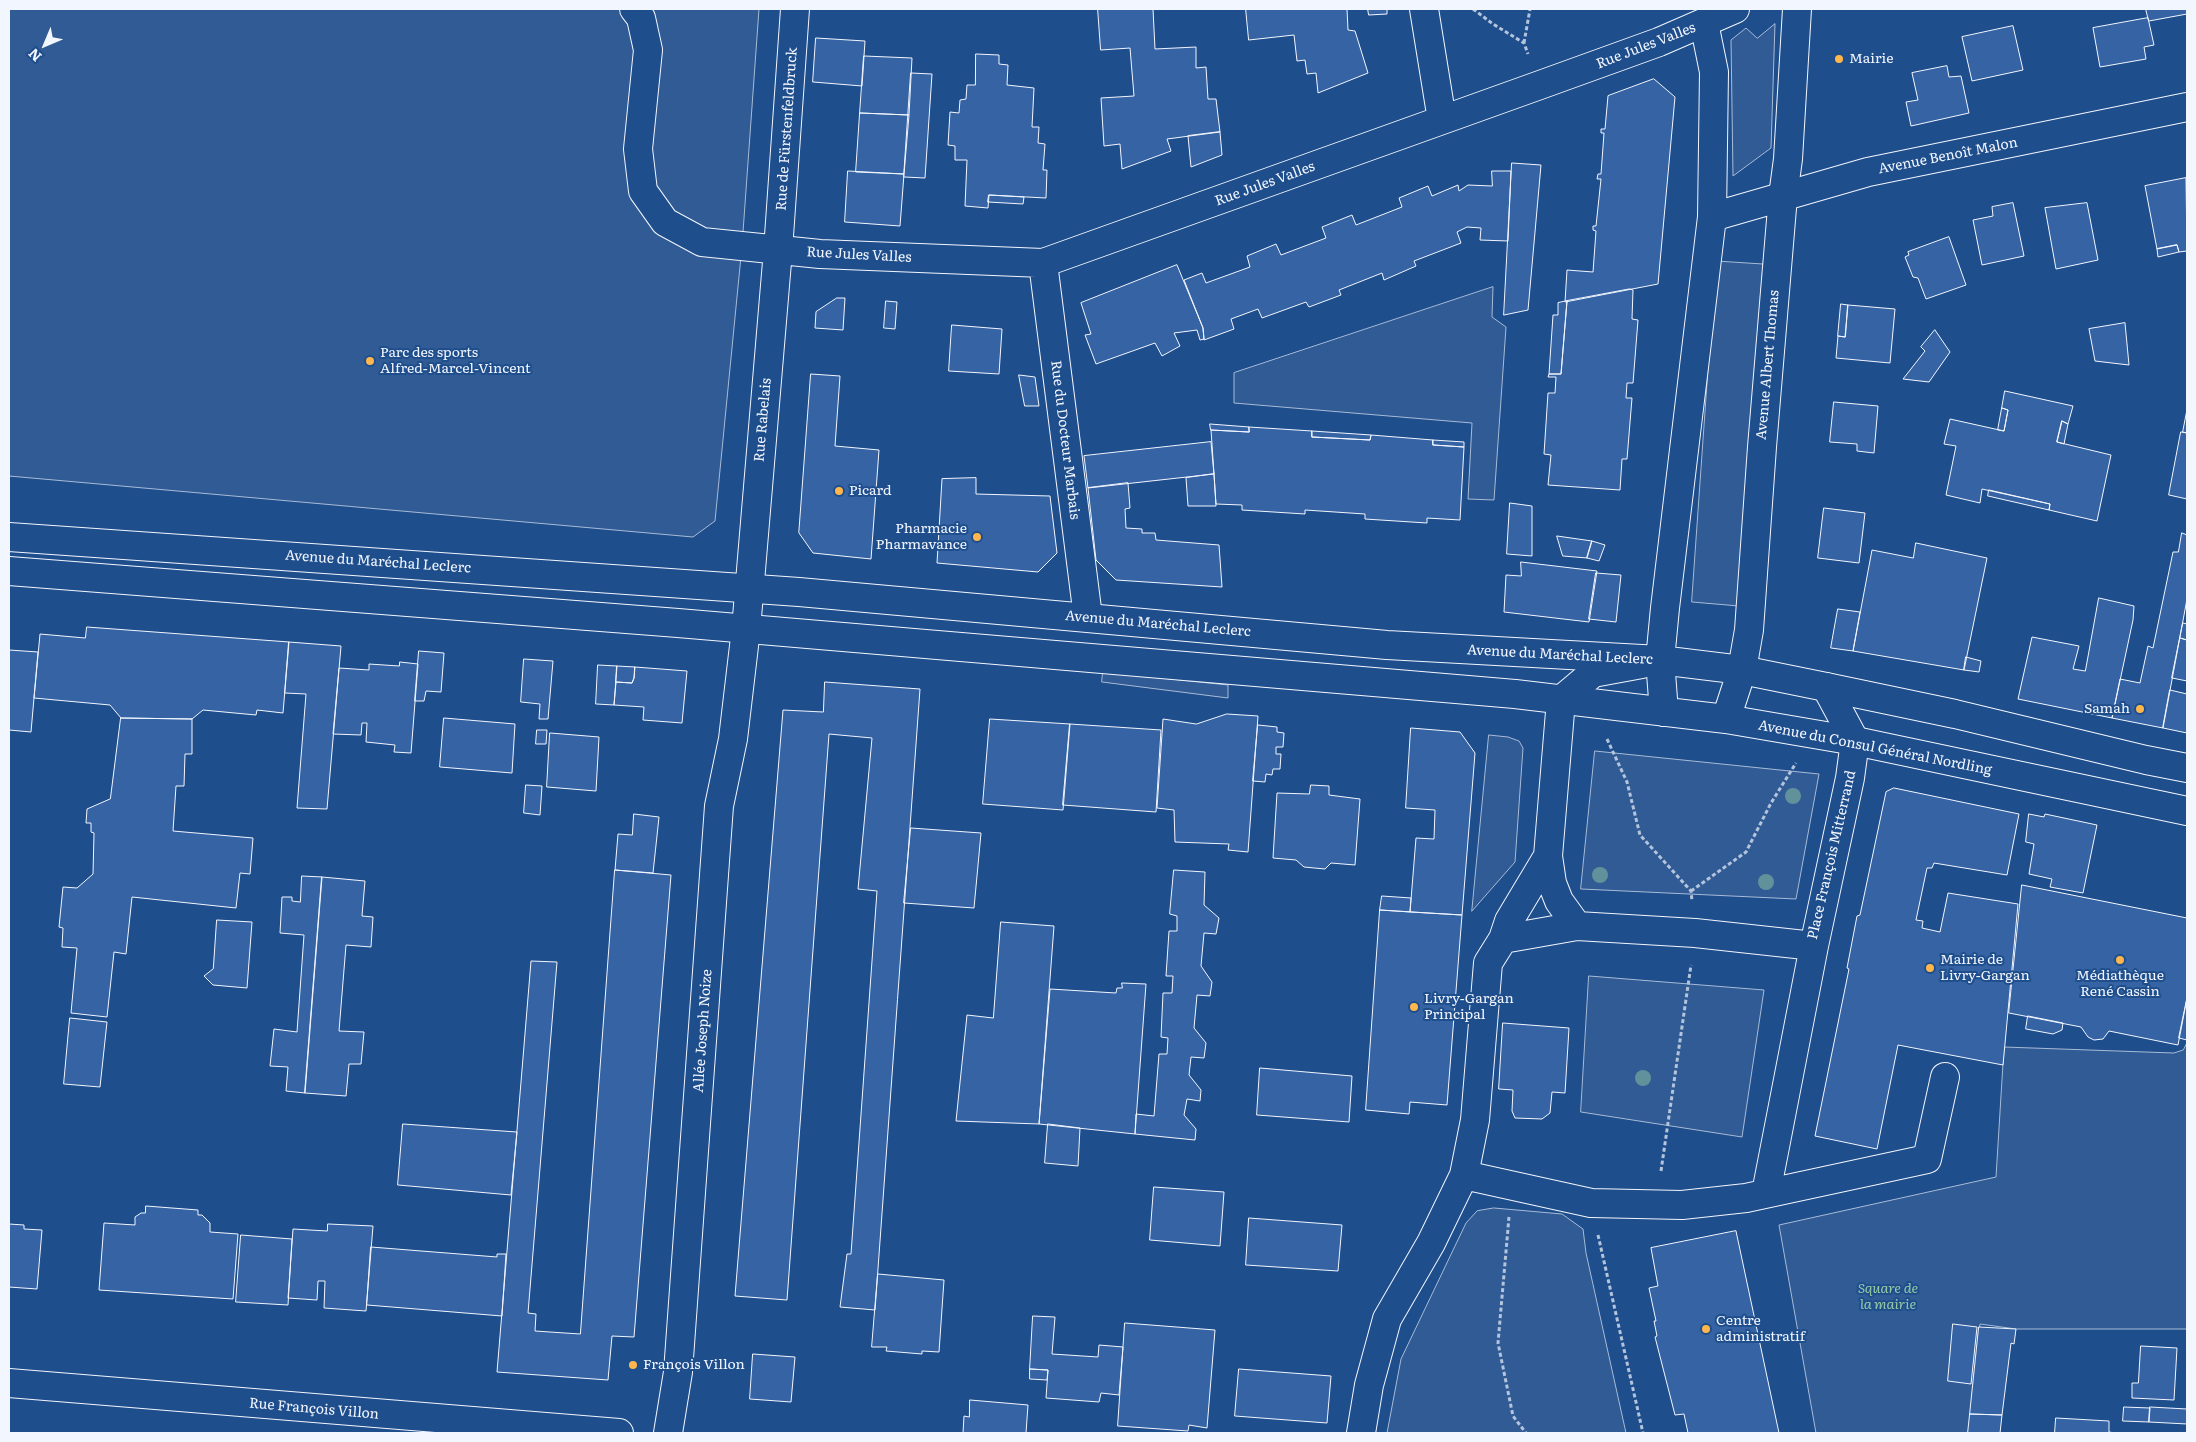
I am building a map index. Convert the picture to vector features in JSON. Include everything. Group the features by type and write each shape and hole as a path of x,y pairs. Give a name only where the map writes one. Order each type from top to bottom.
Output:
{"street":[{"name":"Rue Jules Valles","path":"634,9 642,18 648,50 638,149 643,192 665,222 702,242 820,254 1043,263 1540,85 1704,23 1735,9"},
{"name":"Rue de Fürstenfeldbruck","path":"778,250 795,9"},
{"path":"1424,9 1442,120"},
{"name":"Avenue Albert Thomas","path":"1726,719 1742,670 1749,630 1762,437 1783,196 1788,159 1797,9"},
{"path":"1664,712 1660,660 1666,598 1712,218 1714,72 1704,23"},
{"name":"Avenue Benoît Malon","path":"1712,218 1868,172 2187,107"},
{"name":"Rue Rabelais","path":"748,590 778,250"},
{"name":"Rue du Docteur Marbais","path":"1043,263 1088,617"},
{"name":"Avenue du Maréchal Leclerc","path":"9,537 808,593 1387,645 1660,660"},
{"path":"9,571 746,629 1561,700 1548,856 1552,883 1559,901 1577,926"},
{"path":"746,629 748,590"},
{"name":"Allée Joseph Noize","path":"668,1433 678,1372 719,806 733,739 746,629"},
{"path":"1660,660 1742,670 1826,687 1955,714 2146,760 2187,768"},
{"name":"Avenue du Maréchal Leclerc","path":"1561,700 1594,673 1660,660"},
{"path":"1826,687 1855,741"},
{"name":"Avenue du Consul Général Nordling","path":"1561,700 1726,719 1855,741 2187,811"},
{"name":"Place François Mitterrand","path":"1503,939 1577,926 1695,933 1814,946 1850,778 1855,741"},
{"path":"1361,1433 1368,1385 1387,1319 1431,1243 1464,1175 1475,1120 1488,963 1503,939 1509,921 1548,856"},
{"path":"1766,1193 1814,946"},
{"path":"1464,1175 1591,1203 1682,1206 1746,1198 1927,1160 1945,1077"},
{"name":"Rue François Villon","path":"9,1383 619,1433"}],"path":[{"path":"1473,9 1524,43"},
{"path":"1530,9 1524,43 1540,85"},
{"path":"1590,704 1627,782 1640,835 1691,891 1695,933 1656,1205"},
{"path":"1691,891 1746,852 1771,803 1815,734"},
{"path":"1511,1186 1498,1343 1513,1416 1526,1433"},
{"path":"1591,1203 1643,1433"}],"shaded area":[{"name":"Parc des sports Alfred-Marcel-Vincent","path":"9,9 759,9 742,246 715,521 693,537 9,476"},
{"path":"1775,24 1771,148 1733,176 1731,40 1746,28 1757,38"},
{"path":"1716,261 1763,264 1739,606 1692,602"},
{"path":"1493,287 1492,317 1506,327 1494,500 1468,499 1472,423 1234,403 1234,373"},
{"path":"1103,672 1228,685 1228,698 1102,682"},
{"path":"1489,735 1508,737 1519,741 1523,748 1515,862 1472,911"},
{"path":"1595,751 1819,774 1796,899 1581,889"},
{"path":"1589,976 1764,990 1742,1137 1581,1112"},
{"path":"2187,1043 2187,1329 2016,1329 1980,1324 1969,1433 1816,1433 1779,1225 1996,1177 2004,1047 2174,1053 2183,1050"},
{"path":"1494,1208 1562,1214 1583,1229 1586,1253 1626,1433 1387,1433 1401,1359 1466,1223 1477,1211"}],"building":[{"path":"1098,9 1153,9 1155,49 1196,47 1196,68 1206,67 1208,99 1216,99 1220,132 1167,139 1171,151 1122,169 1120,144 1104,146 1101,98 1134,96 1130,48 1101,50"},
{"path":"1246,9 1347,9 1348,30 1355,31 1368,73 1318,93 1316,73 1307,74 1305,60 1297,61 1294,35 1249,40"},
{"path":"1368,9 1387,9 1387,14 1369,15"},
{"path":"2146,9 2187,9 2187,14 2149,21"},
{"path":"2148,18 2154,45 2144,47 2146,59 2100,67 2093,28"},
{"path":"2013,26 2023,70 1972,81 1962,37"},
{"path":"816,38 865,41 862,86 813,82"},
{"path":"976,54 999,55 999,64 1008,65 1007,85 1034,88 1032,127 1039,127 1038,143 1045,144 1043,170 1047,170 1046,198 989,195 988,208 965,206 967,160 955,160 955,146 948,145 950,112 959,113 960,100 966,99 967,85 975,85"},
{"path":"864,56 912,58 909,115 860,113"},
{"path":"1947,66 1949,77 1961,76 1969,113 1911,126 1906,102 1918,100 1912,73"},
{"path":"911,73 932,74 925,178 904,177"},
{"path":"1654,79 1675,97 1658,284 1565,302 1567,270 1593,272 1596,231 1593,230 1593,226 1596,226 1601,179 1597,179 1598,174 1601,174 1604,133 1601,133 1601,129 1605,129 1608,96"},
{"path":"860,113 909,115 904,174 856,172"},
{"path":"1220,132 1222,155 1191,167 1188,136"},
{"path":"1512,163 1541,165 1528,310 1504,315"},
{"path":"848,171 904,174 900,226 845,222"},
{"path":"1492,171 1511,171 1508,241 1480,240 1481,228 1467,227 1457,232 1461,243 1414,261 1416,266 1384,280 1382,273 1339,290 1341,295 1309,307 1306,302 1262,318 1258,309 1231,319 1234,329 1204,340 1203,328 1184,280 1202,273 1206,283 1250,267 1247,256 1276,244 1281,255 1326,238 1322,227 1352,215 1356,225 1402,207 1399,198 1428,186 1432,196 1458,185 1459,191 1468,185 1492,186"},
{"path":"2186,178 2187,251 2179,252 2177,245 2157,249 2145,186"},
{"path":"989,195 1024,197 1023,204 988,202"},
{"path":"2013,203 2024,256 1982,265 1973,220 1993,216 1992,207"},
{"path":"2087,203 2098,260 2056,269 2045,208"},
{"path":"1949,237 1966,285 1926,299 1918,278 1913,277 1905,257 1909,255 1908,252"},
{"path":"2177,245 2179,252 2158,257 2157,249"},
{"path":"1177,265 1203,328 1204,339 1200,340 1197,330 1174,333 1180,346 1162,356 1155,343 1096,364 1085,335 1091,334 1081,303"},
{"path":"1633,290 1632,319 1638,320 1633,383 1627,383 1626,398 1632,398 1627,459 1622,459 1620,490 1548,485 1551,455 1544,454 1548,393 1555,393 1556,377 1548,377 1549,374 1561,374 1567,301"},
{"path":"837,298 845,298 843,330 815,328 816,312"},
{"path":"886,301 897,302 895,329 884,328"},
{"path":"1567,301 1561,374 1549,374 1553,315 1558,315 1558,303"},
{"path":"1841,304 1848,305 1845,337 1838,336"},
{"path":"1848,305 1895,309 1890,363 1836,358 1838,336 1845,337"},
{"path":"2125,323 2129,365 2095,361 2089,329"},
{"path":"952,325 1002,329 999,374 949,371"},
{"path":"1935,330 1950,352 1929,382 1903,379 1925,351 1921,347"},
{"name":"Picard","path":"811,374 840,376 835,446 879,450 871,559 813,553 799,533"},
{"path":"1019,375 1035,377 1039,406 1025,406"},
{"path":"2005,391 2073,406 2068,424 2062,421 2057,442 2111,455 2097,521 2049,510 2050,504 1982,489 1980,503 1946,495 1956,446 1944,444 1950,419 2004,431 2008,410 2002,408"},
{"path":"1834,402 1878,406 1874,453 1857,451 1857,444 1830,442"},
{"path":"2002,408 2008,410 2004,431 1998,430"},
{"path":"2187,410 2187,433 2183,432"},
{"path":"2062,421 2068,424 2064,444 2057,442"},
{"path":"1210,424 1249,427 1249,432 1211,430"},
{"path":"1249,427 1312,431 1312,437 1370,440 1371,435 1433,440 1433,445 1464,447 1460,520 1427,518 1427,523 1365,519 1365,514 1305,510 1305,514 1242,510 1242,505 1216,504 1211,430 1249,432"},
{"path":"1312,431 1371,435 1370,440 1312,437"},
{"path":"2181,432 2187,433 2187,499 2169,495"},
{"path":"1433,440 1464,442 1464,447 1433,445"},
{"path":"1211,442 1214,474 1088,488 1084,456"},
{"path":"1214,474 1216,506 1188,506 1186,478"},
{"path":"976,478 976,494 1050,496 1057,553 1038,572 937,563 942,479"},
{"path":"1128,483 1130,508 1125,509 1126,528 1142,529 1142,533 1155,533 1156,540 1219,545 1222,587 1116,580 1096,560 1088,488"},
{"path":"1989,490 2050,504 2049,510 1988,496"},
{"path":"1510,503 1532,506 1532,556 1507,554"},
{"path":"1824,508 1865,513 1859,563 1818,558"},
{"path":"2182,533 2187,535 2187,599 2163,728 2112,718 2120,679 2140,683 2148,646 2153,648 2173,552 2178,552"},
{"path":"1557,536 1592,541 1587,558 1563,556"},
{"path":"1592,541 1605,545 1599,561 1587,558"},
{"path":"1916,543 1987,558 1964,670 1853,651 1872,550 1913,558"},
{"path":"1521,562 1597,571 1589,622 1504,612 1506,575 1521,576"},
{"path":"1596,573 1621,575 1616,622 1589,619"},
{"path":"2099,598 2134,606 2133,620 2112,718 2018,699 2032,637 2079,646 2073,669 2085,671"},
{"path":"1838,609 1860,612 1853,651 1831,648"},
{"path":"2183,623 2187,624 2187,640 2180,638"},
{"path":"87,627 289,642 283,713 257,710 256,715 203,710 192,719 121,718 110,705 34,698 40,634 85,638"},
{"path":"2180,638 2187,640 2187,681 2172,678"},
{"path":"289,642 341,646 327,809 297,808 306,694 285,693"},
{"path":"9,650 38,652 31,732 9,730"},
{"path":"419,651 444,653 441,692 426,691 424,701 415,701"},
{"path":"1966,657 1981,661 1979,672 1964,670"},
{"path":"524,659 553,661 548,719 539,719 540,704 521,702"},
{"path":"400,662 418,664 411,753 394,752 395,745 366,742 367,723 362,723 361,735 333,734 339,668 369,670 369,664 399,666"},
{"path":"598,665 617,666 614,705 596,704"},
{"path":"617,666 635,667 632,683 616,682"},
{"path":"635,667 687,671 682,723 643,720 644,707 614,705 616,682 632,683"},
{"path":"825,682 920,689 875,1310 840,1307 847,1254 851,1254 877,891 858,889 872,738 829,734 787,1300 735,1296 783,710 823,712"},
{"path":"2170,690 2187,694 2187,733 2163,728"},
{"path":"1227,714 1258,716 1248,852 1228,850 1229,844 1175,842 1174,810 1157,808 1163,719 1196,724"},
{"path":"121,718 192,719 192,754 185,754 184,786 176,786 173,831 253,838 250,874 240,873 236,908 132,897 126,954 114,952 107,1017 71,1013 77,948 62,947 63,928 59,927 63,887 77,888 93,874 94,833 91,832 91,823 86,823 87,809 110,799"},
{"path":"444,718 515,724 512,773 440,767"},
{"path":"990,719 1070,724 1063,810 983,804"},
{"path":"1070,724 1161,730 1156,812 1063,805"},
{"path":"1258,725 1277,727 1277,732 1284,733 1283,747 1276,747 1276,754 1281,754 1280,769 1273,769 1272,775 1266,774 1265,782 1253,781"},
{"path":"1411,728 1460,732 1475,753 1462,915 1410,912 1416,838 1434,839 1435,810 1406,808"},
{"path":"537,730 547,730 546,744 536,744"},
{"path":"550,733 599,737 596,791 547,787"},
{"path":"526,785 542,786 540,815 524,813"},
{"path":"1311,785 1329,786 1329,795 1360,799 1355,865 1331,863 1325,869 1304,867 1296,860 1273,858 1277,793 1309,794"},
{"name":"Mairie de Livry-Gargan","path":"1894,788 2019,814 2007,875 1934,863 1932,868 1927,868 1916,920 1923,921 1922,928 1940,932 1948,893 2018,904 2003,1065 1898,1045 1877,1149 1815,1136 1849,969 1847,968 1857,916 1860,915 1886,792"},
{"path":"634,814 659,817 653,873 615,870 618,834 632,835"},
{"path":"2029,814 2044,817 2045,814 2097,825 2083,893 2050,887 2052,879 2029,874 2034,844 2026,842"},
{"path":"911,828 981,833 974,908 904,903"},
{"path":"615,870 671,875 634,1337 612,1336 608,1380 497,1372 531,961 557,962 528,1313 536,1314 535,1331 580,1334"},
{"path":"1174,870 1205,872 1204,905 1219,918 1216,934 1204,933 1201,966 1212,982 1210,996 1197,995 1194,1028 1206,1043 1204,1058 1191,1057 1189,1075 1201,1090 1200,1101 1187,1099 1184,1115 1196,1129 1195,1140 1135,1134 1136,1114 1154,1116 1159,1054 1167,1054 1168,1038 1161,1037 1163,993 1172,993 1173,976 1166,976 1169,931 1177,931 1177,916 1170,914"},
{"path":"302,876 322,877 305,1093 286,1091 288,1067 270,1066 274,1029 297,1032 304,935 280,933 282,897 292,897 292,901 300,902"},
{"path":"322,877 365,881 362,916 373,917 371,947 346,945 339,1031 364,1032 361,1064 349,1064 346,1096 305,1093"},
{"path":"2022,885 2187,918 2187,998 2178,1045 2109,1031 2103,1039 2094,1040 2088,1037 2081,1027 2009,1013"},
{"path":"1382,896 1411,898 1410,912 1380,910"},
{"name":"Livry-Gargan Principal","path":"1380,910 1462,915 1447,1105 1410,1102 1409,1114 1366,1110"},
{"path":"217,920 252,922 247,988 213,985 204,976 213,969"},
{"path":"1001,922 1054,926 1039,1124 956,1121 967,1015 993,1018"},
{"path":"1122,983 1146,984 1135,1134 1039,1124 1050,989 1116,993 1117,988 1122,988"},
{"path":"2187,998 2187,1040 2179,1038"},
{"path":"2028,1016 2063,1023 2062,1030 2053,1034 2026,1029"},
{"path":"70,1018 107,1022 100,1087 64,1084"},
{"path":"1503,1023 1569,1028 1565,1093 1552,1092 1550,1113 1542,1119 1515,1118 1512,1111 1513,1090 1499,1089"},
{"path":"1260,1068 1352,1076 1349,1122 1257,1115"},
{"path":"403,1124 517,1132 511,1195 398,1185"},
{"path":"1048,1124 1080,1128 1078,1166 1045,1163"},
{"path":"1154,1187 1224,1192 1220,1246 1150,1240"},
{"path":"146,1206 198,1210 198,1215 202,1215 210,1223 210,1232 238,1234 233,1299 99,1290 104,1223 135,1225 135,1217 145,1213"},
{"path":"1249,1218 1342,1225 1338,1271 1246,1265"},
{"path":"9,1224 24,1225 24,1229 42,1230 37,1289 9,1287"},
{"path":"328,1224 373,1226 366,1311 324,1308 325,1281 318,1281 317,1300 288,1298 293,1229 327,1231"},
{"name":"Centre administratif","path":"1736,1231 1779,1433 1688,1433 1684,1414 1675,1415 1655,1337 1657,1336 1654,1321 1656,1321 1649,1288 1658,1286 1651,1248"},
{"path":"241,1235 292,1239 288,1305 236,1302"},
{"path":"371,1247 497,1257 497,1254 506,1254 502,1316 367,1305"},
{"path":"878,1274 944,1280 939,1352 922,1351 922,1354 886,1351 887,1347 872,1347"},
{"path":"1033,1316 1055,1317 1052,1354 1098,1357 1099,1345 1123,1347 1119,1395 1101,1393 1099,1402 1046,1398 1048,1370 1030,1369"},
{"path":"1125,1323 1215,1330 1207,1428 1189,1425 1188,1431 1118,1426"},
{"path":"1953,1324 1977,1327 1971,1384 1948,1381"},
{"path":"1979,1327 2016,1329 2014,1344 2011,1343 2002,1415 1970,1414"},
{"path":"2141,1346 2177,1348 2174,1400 2132,1398 2132,1383 2138,1383"},
{"path":"753,1354 795,1357 791,1402 750,1399"},
{"path":"1030,1369 1048,1370 1047,1380 1030,1379"},
{"path":"1239,1369 1331,1376 1327,1423 1235,1416"},
{"path":"970,1400 1028,1405 1026,1433 963,1433 964,1416 969,1417"},
{"path":"2124,1407 2150,1408 2149,1422 2123,1421"},
{"path":"2150,1407 2187,1409 2187,1424 2149,1422"},
{"path":"1970,1414 2002,1415 2000,1433 1968,1433"},
{"path":"2056,1418 2109,1421 2109,1432 2115,1433 2055,1433"}],"place":[{"name":"Mairie","path":"1839,59"},
{"name":"Parc des sports Alfred-Marcel-Vincent","path":"370,361"},
{"name":"Picard","path":"839,491"},
{"name":"Pharmacie Pharmavance","path":"977,537"},
{"name":"Samah","path":"2140,709"},
{"name":"Médiathèque René Cassin","path":"2120,960"},
{"name":"Mairie de Livry-Gargan","path":"1930,968"},
{"name":"Livry-Gargan Principal","path":"1414,1007"},
{"name":"Centre administratif","path":"1706,1329"},
{"name":"François Villon","path":"633,1365"}],"park label":[{"name":"Square de la mairie","path":"1888,1298"}]}
